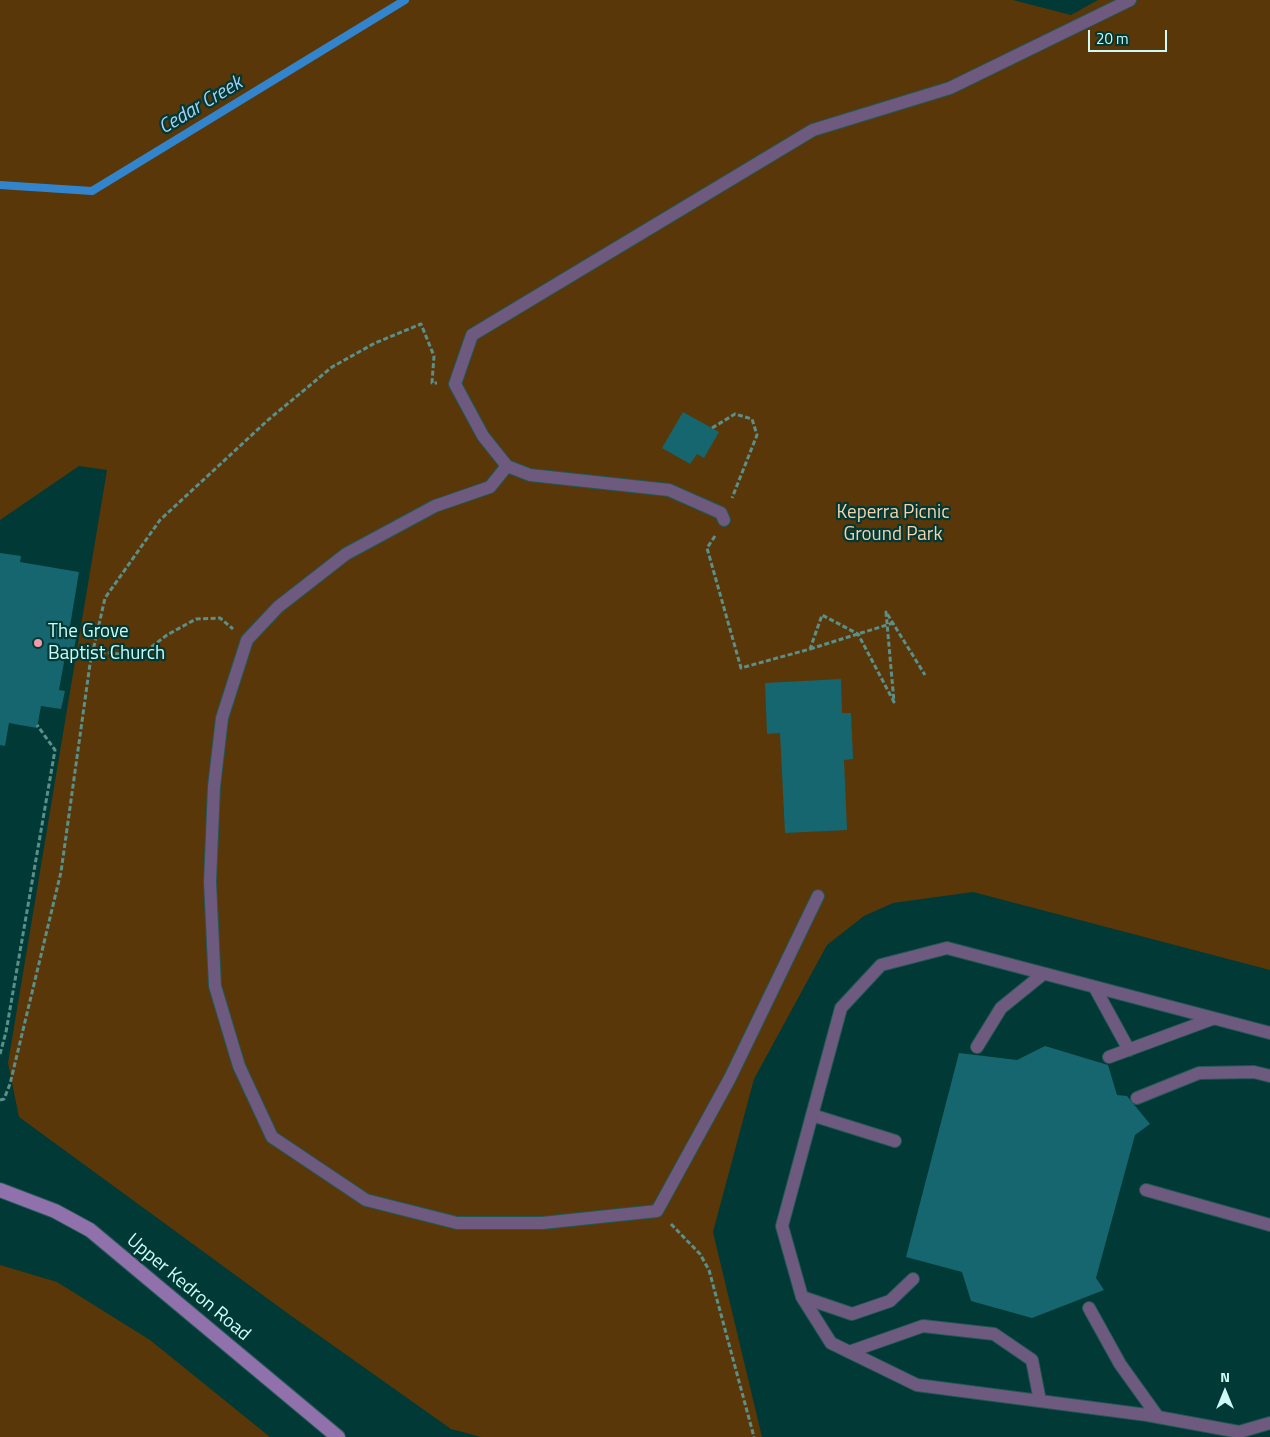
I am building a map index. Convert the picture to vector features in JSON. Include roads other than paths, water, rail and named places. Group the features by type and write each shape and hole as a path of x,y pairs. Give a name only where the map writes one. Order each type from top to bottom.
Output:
{"main road":[{"name":"Upper Kedron Road","path":"0,1190 55,1211 90,1230 338,1437"}],"lane":[{"path":"724,520 721,514 670,490 530,475 506,466 483,436 455,384 472,335 814,130 950,88 1130,0"},
{"path":"506,466 490,487 434,506 346,554 278,607 247,640 222,718 214,787 210,882 214,967 216,986 240,1066 272,1137 366,1200 457,1223 542,1223 658,1211 730,1078 818,896"},
{"path":"1270,1033 947,948 881,965 841,1008 782,1226 802,1297 831,1343 917,1385 1158,1417 1239,1432 1270,1423"},
{"path":"977,1047 1001,1008 1043,974"},
{"path":"1095,988 1129,1050"},
{"path":"1109,1057 1212,1019"},
{"path":"1137,1098 1199,1073 1254,1072 1270,1076"},
{"path":"812,1115 895,1141"},
{"path":"1146,1190 1270,1225"},
{"path":"802,1297 852,1314 890,1302 913,1279"},
{"path":"1089,1308 1120,1364 1158,1417"},
{"path":"849,1352 923,1326 994,1334 1032,1360 1040,1401"}],"waterway":[{"name":"Cedar Creek","path":"0,185 92,191 405,0"}],"place":[{"name":"The Grove Baptist Church","path":"38,643"}],"park label":[{"name":"Keperra Picnic Ground Park","path":"893,524"}]}
